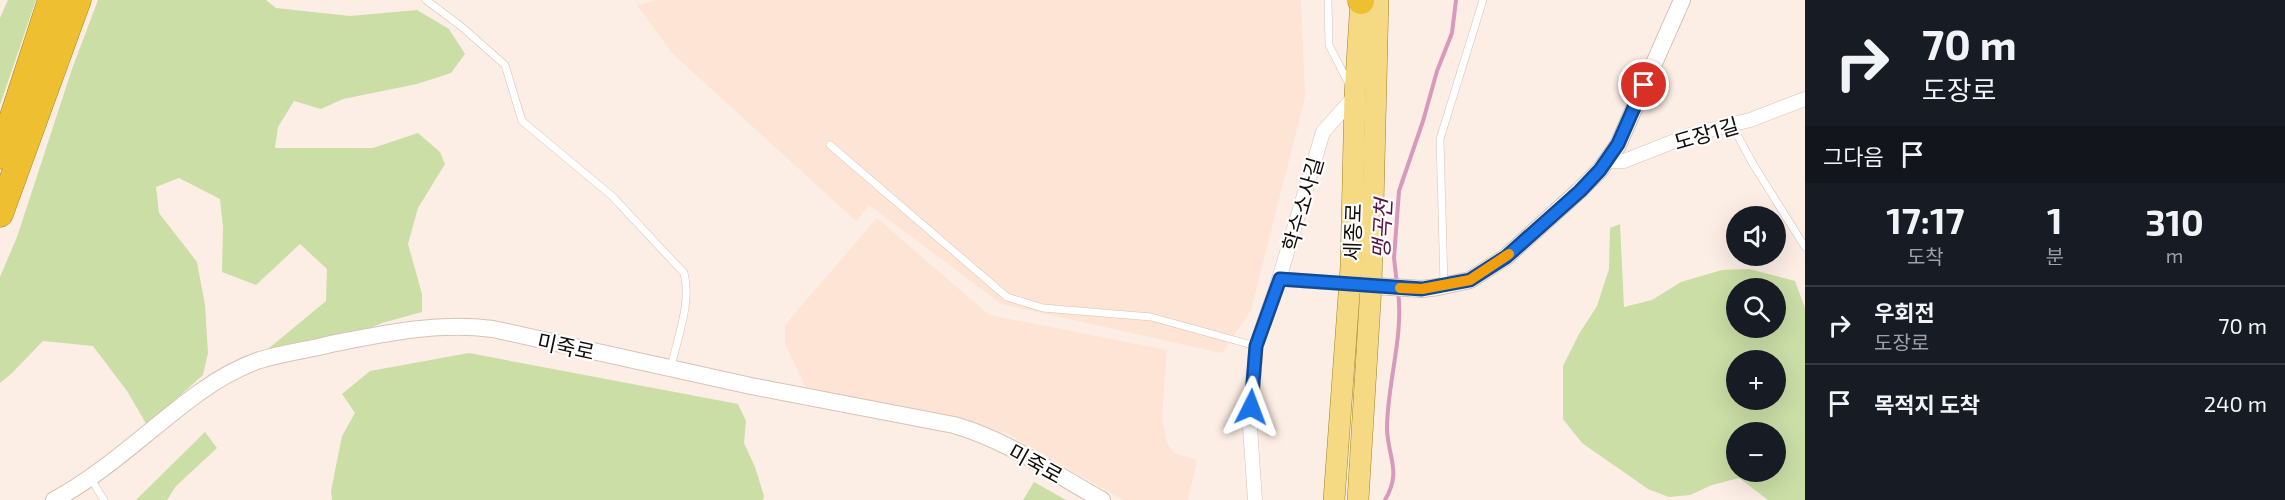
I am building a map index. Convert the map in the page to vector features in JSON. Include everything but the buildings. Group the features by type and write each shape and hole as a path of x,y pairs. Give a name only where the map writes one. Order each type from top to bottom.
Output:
{"highway":[{"path":"0,156 51,0"},
{"path":"0,214 78,0"}],"main road":[{"name":"세종로","path":"1334,500 1350,284 1355,96 1361,0"},
{"name":"세종로","path":"1358,500 1379,286 1378,0"}],"street":[{"path":"1280,279 1422,289 1470,280 1506,257 1580,191 1618,144 1682,0"},
{"name":"학수소사길","path":"1255,500 1250,427 1256,346 1280,279 1323,132 1355,96"},
{"name":"도장1길","path":"1606,161 1624,161 1690,135 1732,124 1805,99"},
{"name":"미죽로","path":"54,500 91,479 199,392 260,360 400,330 468,326 494,329 670,369 954,425 976,432 1102,500"}],"lane":[{"path":"426,0 462,27 505,65 522,121 612,196 684,273 687,286 686,295 670,369"},
{"path":"1328,0 1329,45 1355,96"},
{"path":"1444,285 1440,139 1483,0"},
{"path":"1732,124 1753,164 1805,247"},
{"path":"830,144 1007,297 1043,308 1151,317 1256,346"},
{"path":"91,479 104,500"}],"shaded area":[{"path":"657,0 1301,0 1305,97 1251,310 1222,353 1001,304 869,205 856,221 672,53 637,5"},
{"path":"877,218 989,315 1167,350 1162,417 1167,443 1174,453 1197,460 1188,500 1123,500 1008,434 936,412 807,390 785,344 785,325"}],"green space":[{"path":"8,0 36,0 0,105 0,18"},
{"path":"98,0 266,0 276,8 350,16 417,10 449,29 465,54 451,73 417,84 343,99 321,109 294,101 278,127 275,148 373,148 418,133 440,152 445,164 418,208 408,244 422,294 422,312 382,323 326,346 262,354 326,301 327,269 300,244 256,285 222,272 223,227 220,199 179,178 156,187 159,213 197,262 205,305 208,353 203,375 147,425 127,391 93,346 43,341 0,383 0,277 17,237 72,69"},
{"path":"1620,224 1624,307 1652,300 1681,282 1722,270 1749,269 1784,278 1726,278 1726,338 1786,338 1786,279 1795,281 1805,308 1805,500 1768,500 1744,482 1786,482 1786,422 1726,422 1726,481 1690,495 1669,497 1648,489 1582,443 1563,419 1563,366 1579,334 1597,306 1609,269 1610,228"},
{"path":"469,353 738,404 746,421 744,443 755,467 764,496 763,500 332,500 331,491 342,436 355,413 342,394 370,371"},
{"path":"205,432 217,448 176,486 167,500 136,500"},
{"path":"1034,482 1066,500 1023,500"}],"waterway":[{"name":"맹곡천","path":"1397,284 1394,258 1399,191 1437,71 1452,33 1456,0"},
{"name":"맹곡천","path":"1385,500 1393,481 1393,464 1387,429 1399,326 1398,291"}],"slow traffic":[{"path":"1400,288 1422,289 1470,280 1509,254"}],"route":[{"path":"1251,407 1256,346 1280,279 1422,289 1470,280 1506,257 1580,191 1600,170 1618,144 1644,85"}]}
